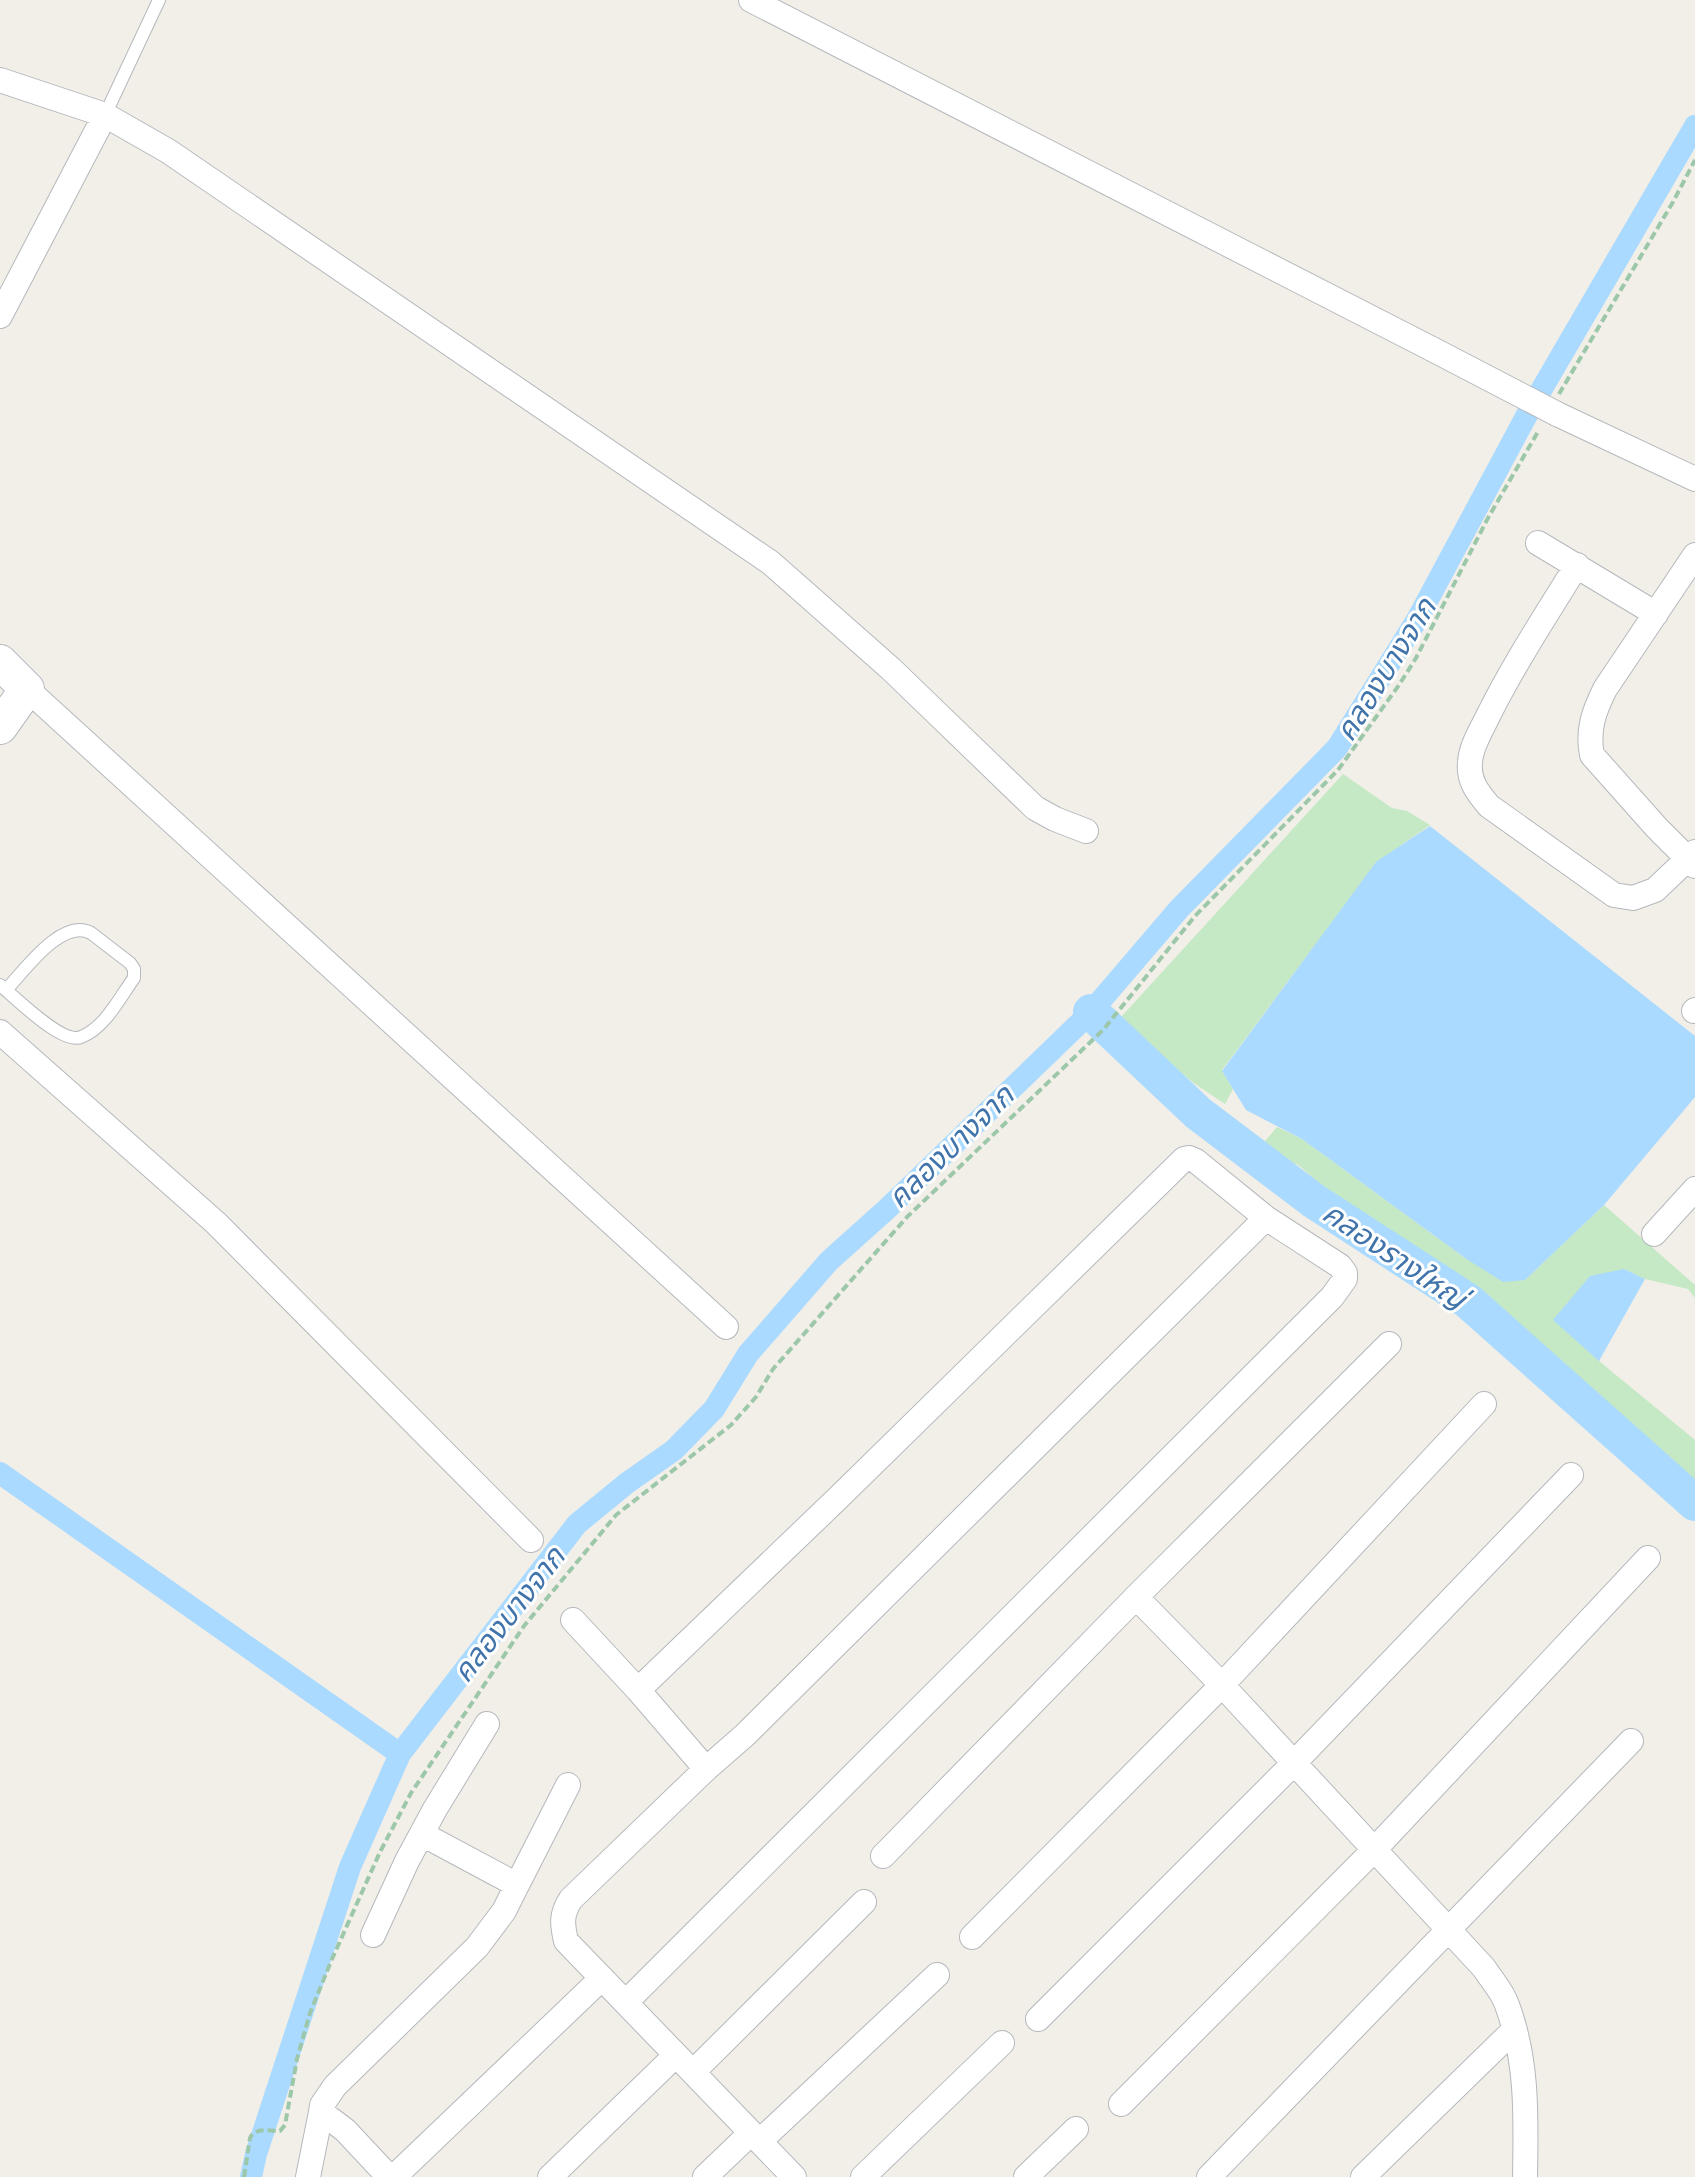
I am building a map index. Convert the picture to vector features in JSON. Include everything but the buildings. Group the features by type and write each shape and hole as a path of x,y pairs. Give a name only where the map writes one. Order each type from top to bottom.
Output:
{"street":[{"path":"751,0 1432,349 1550,416 1695,479"},
{"path":"0,80 105,115 168,151 771,563 881,660 1035,808 1086,831"},
{"path":"2,308 105,115"},
{"path":"1538,543 1656,614"},
{"path":"1577,565 1506,679 1474,746 1471,776 1475,790 1489,806 1614,895 1633,898 1655,890 1692,859 1657,828 1592,755 1590,727 1605,689 1695,555"},
{"path":"0,662 726,1327"},
{"path":"0,727 27,689"},
{"path":"0,1032 216,1223 531,1540"},
{"path":"626,2002 1341,1287 1345,1273 1340,1266 1266,1218 1196,1161 1184,1159 638,1690"},
{"path":"1654,1234 1695,1189"},
{"path":"794,2177 566,1941 562,1918 564,1909 1266,1218"},
{"path":"883,1856 1389,1344"},
{"path":"972,1937 1222,1685 1484,1404"},
{"path":"1038,2019 1294,1763 1571,1475"},
{"path":"1121,2104 1374,1850 1648,1558"},
{"path":"1136,1597 1222,1685 1484,1968 1507,2002 1524,2067 1525,2177"},
{"path":"573,1620 706,1769"},
{"path":"373,1935 422,1834 487,1724"},
{"path":"1209,2177 1631,1741"},
{"path":"308,2177 322,2105 335,2086 477,1947 504,1911 568,1785"},
{"path":"422,1834 517,1885"},
{"path":"550,2177 685,2064 864,1902"},
{"path":"705,2177 756,2137 937,1975"},
{"path":"321,2112 345,2130 391,2177 602,1978"},
{"path":"1363,2177 1514,2030"},
{"path":"863,2177 1002,2043"},
{"path":"1026,2177 1076,2129"}],"lane":[{"path":"105,115 159,0"},
{"path":"77,929 91,933 130,963 135,971 134,978 107,1016 80,1038 53,1029 3,988 51,942 77,929"}],"path":[{"path":"244,2177 250,2138 256,2130 280,2131 285,2125 297,2059 310,2013 380,1852 411,1793 524,1626 616,1515 743,1414 773,1369 907,1217 1103,1030 1195,916 1338,770 1416,658 1488,518 1550,416 1695,160"}],"green space":[{"path":"1343,774 1392,808 1407,811 1430,825 1376,863 1222,1070 1233,1089 1225,1104 1124,1028 1122,1016"},
{"path":"1277,1127 1302,1139 1465,1258 1525,1280 1604,1205 1695,1285 1695,1298 1688,1289 1645,1279 1624,1269 1599,1361 1695,1440 1695,1484 1577,1377 1442,1271 1372,1227 1298,1165 1259,1148"}],"water":[{"path":"1430,826 1695,1036 1695,1097 1604,1205 1525,1280 1503,1282 1465,1258 1302,1139 1246,1110 1222,1071 1376,862"},
{"path":"1624,1269 1645,1279 1599,1361 1553,1320 1590,1276"}],"waterway":[{"name":"คลองบางจาก","path":"251,2177 350,1867 400,1754 577,1524 674,1450 714,1409 748,1354 829,1261 1091,1012 1179,909 1337,748 1418,618 1529,411 1695,126"},
{"name":"คลองรางใหญ่","path":"1091,1012 1198,1113 1314,1201 1468,1301 1695,1503"},
{"path":"0,1473 400,1754"}]}
